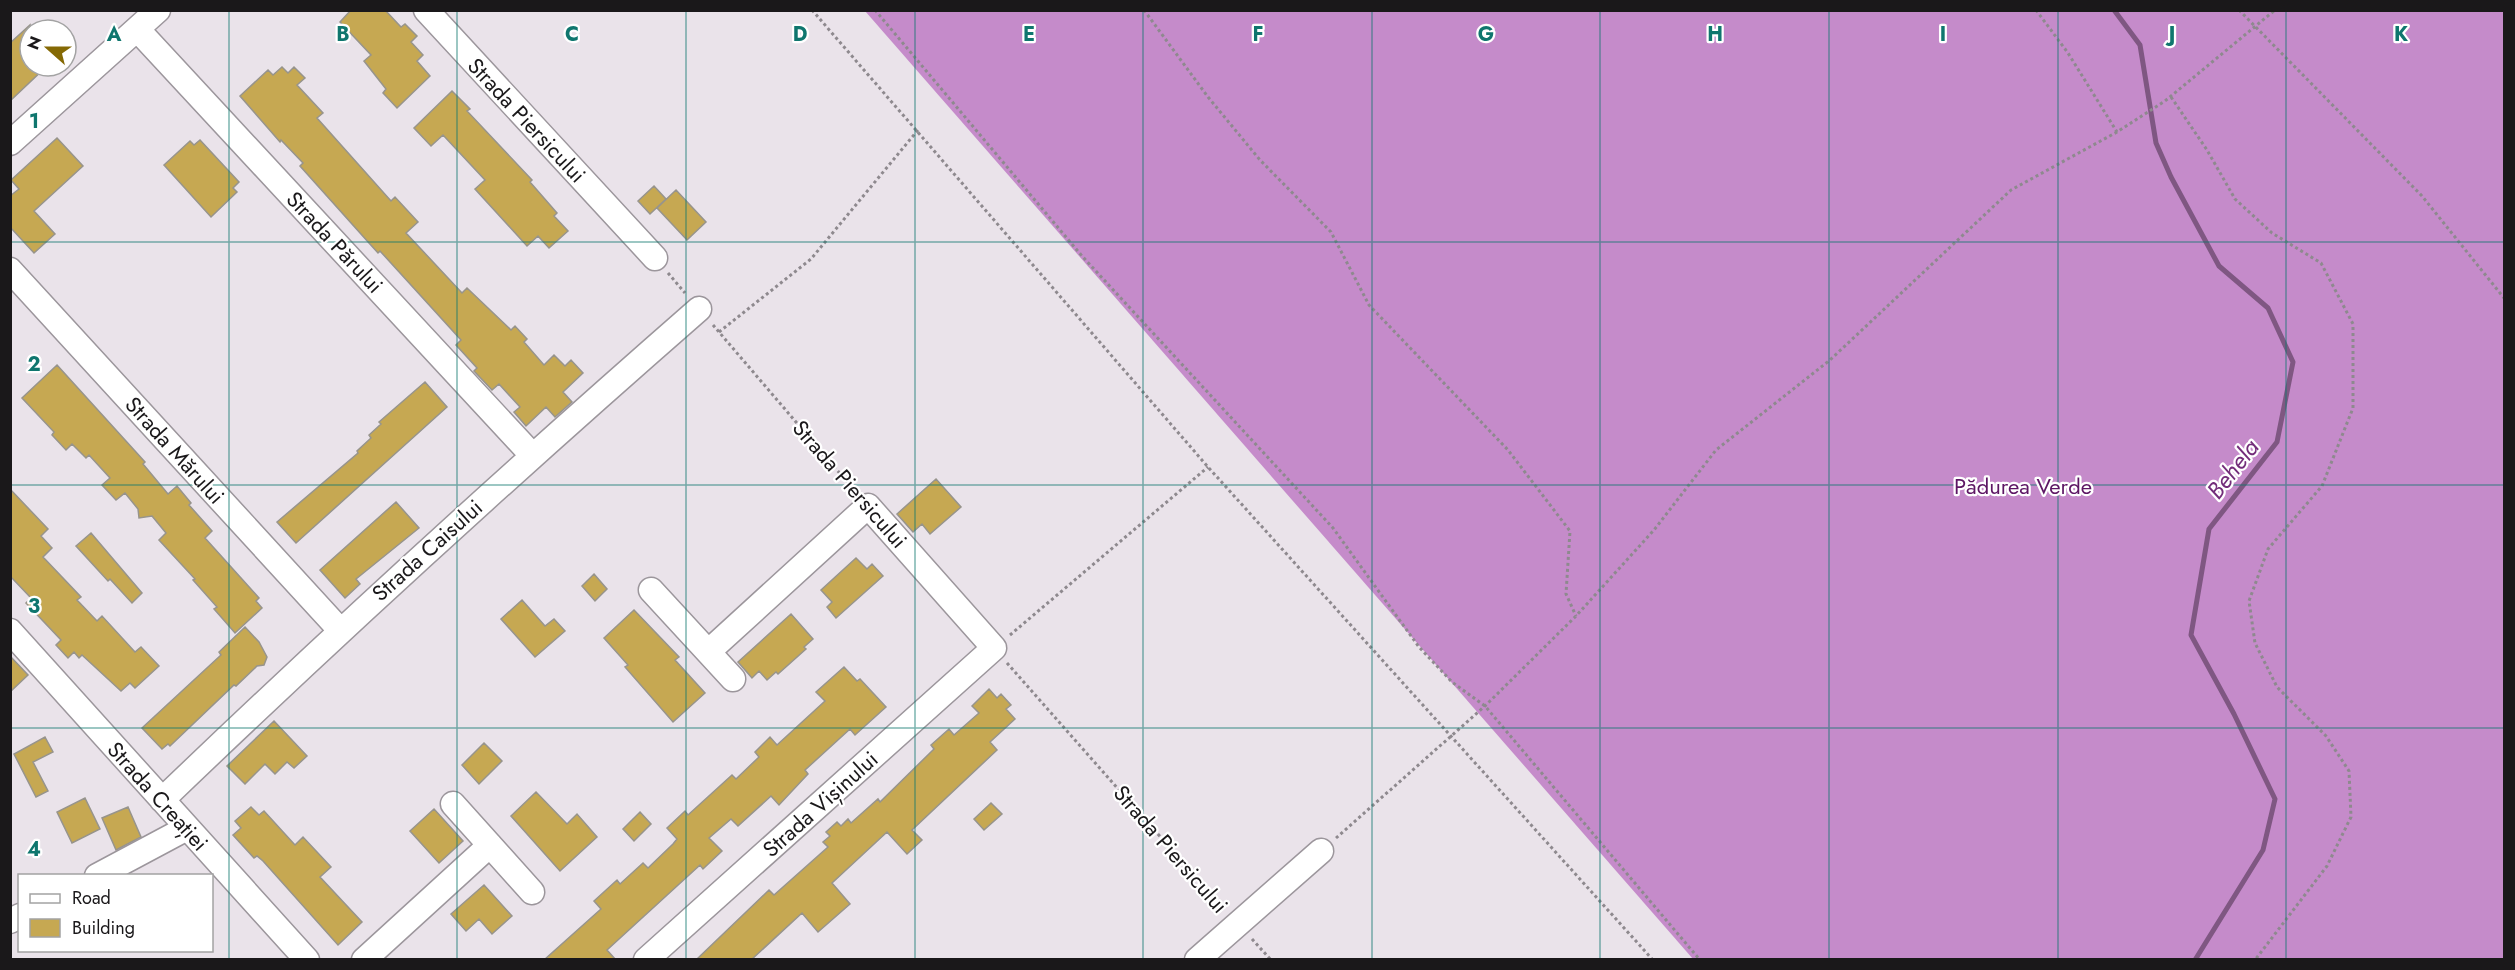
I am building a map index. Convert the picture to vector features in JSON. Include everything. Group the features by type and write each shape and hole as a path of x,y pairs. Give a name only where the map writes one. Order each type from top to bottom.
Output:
{"street":[{"path":"10,143 158,10"},
{"name":"Strada Piersicului","path":"426,10 655,258"},
{"name":"Strada Părului","path":"137,29 532,455"},
{"name":"Strada Mărului","path":"10,270 339,630"},
{"name":"Strada Caisului","path":"162,800 339,630 532,455 699,309"},
{"path":"708,652 868,506"},
{"name":"Strada Piersicului","path":"868,506 994,648"},
{"path":"651,590 733,679"},
{"name":"Strada Creației","path":"10,631 307,960"},
{"name":"Strada Vișinului","path":"646,960 994,648"},
{"path":"453,804 532,892"},
{"path":"101,874 186,828"},
{"path":"364,960 490,845"},
{"path":"1197,960 1321,850"}],"path":[{"path":"812,10 1208,467 1453,735 1653,960"},
{"path":"875,10 1082,256 1333,528 1419,647 1452,682 1485,706 1701,960"},
{"path":"1144,10 1208,97 1260,160 1331,232 1369,305 1508,450 1570,531 1566,594 1576,616"},
{"path":"2036,10 2068,53 2117,132"},
{"path":"2239,10 2255,29 2421,196 2505,298"},
{"path":"1321,850 1485,706 1576,616 1654,530 1716,450 1830,360 2011,190 2117,132 2171,97 2275,10"},
{"path":"2171,97 2207,150 2235,199 2272,233 2321,263 2354,324 2353,408 2322,486 2268,549 2249,601 2255,642 2277,687 2326,736 2349,771 2351,817 2327,866 2255,960"},
{"path":"719,333 811,259 918,130"},
{"name":"Strada Piersicului","path":"655,258 868,506"},
{"path":"994,648 1208,467"},
{"name":"Strada Piersicului","path":"994,648 1271,960"}],"green space":[{"name":"Pădurea Verde","path":"865,11 2504,11 2504,959 1693,959"}],"building":[{"path":"351,10 385,10 401,27 405,24 417,36 411,42 423,55 417,61 430,76 397,108 383,93 386,89 364,61 371,55 340,22"},
{"path":"18,36 18,78 34,78 10,101 10,43"},
{"path":"282,67 288,73 294,67 305,78 297,85 323,113 317,118 391,201 395,197 418,222 406,233 462,293 467,288 511,330 515,326 527,339 524,342 544,365 554,355 565,366 571,360 583,373 563,392 572,402 555,417 546,407 526,426 514,412 520,407 499,384 492,390 474,371 477,368 456,345 461,340 380,251 378,253 300,166 303,163 281,140 280,142 240,96 268,70 273,75"},
{"path":"452,91 470,109 467,111 532,180 530,182 557,213 554,216 568,231 549,248 538,236 527,246 475,189 485,180 443,135 431,146 414,128"},
{"path":"57,138 83,166 34,211 55,234 34,253 10,227 10,196 19,189 11,180"},
{"path":"200,140 239,182 233,188 237,192 211,217 164,165 190,141 194,145"},
{"path":"654,186 666,199 650,214 638,201"},
{"path":"676,190 706,222 687,240 657,208"},
{"path":"57,365 145,462 143,464 168,494 177,486 191,503 189,505 212,531 205,538 259,598 256,601 262,608 235,633 214,609 217,607 193,580 195,579 159,540 166,533 152,516 139,518 138,509 125,493 116,500 102,485 110,478 89,455 86,458 72,444 66,450 52,435 54,432 22,398"},
{"path":"425,382 447,407 296,543 277,522 358,453 357,451 371,438 369,435 381,424 379,422"},
{"path":"936,479 961,507 930,534 922,524 913,532 897,514"},
{"path":"10,489 48,529 41,536 52,548 43,557 81,597 77,600 97,621 102,616 135,652 141,647 159,666 135,688 130,683 121,691 82,655 79,658 74,652 68,658 56,645 61,640 26,603 31,598 10,576"},
{"path":"396,502 419,528 356,579 360,584 345,598 320,570"},
{"path":"91,533 142,593 132,603 76,546"},
{"path":"856,558 867,569 872,564 883,576 836,618 827,607 832,602 821,590"},
{"path":"594,574 607,589 595,601 582,586"},
{"path":"522,600 545,626 554,619 565,631 535,657 501,619"},
{"path":"634,610 679,657 675,660 705,693 673,722 625,667 628,665 604,638"},
{"path":"791,614 813,639 804,647 806,649 778,674 776,672 767,680 759,671 752,678 738,662"},
{"path":"245,627 259,642 267,657 264,665 257,666 170,746 168,744 162,749 142,728 221,655 219,652"},
{"path":"10,656 28,675 10,692"},
{"path":"844,667 857,681 860,679 886,707 855,735 850,729 805,770 808,774 779,805 771,796 738,826 731,819 709,838 722,851 703,869 700,865 607,950 616,960 544,960 601,909 594,901 617,880 620,884 643,863 648,868 673,844 677,839 667,828 685,811 688,815 732,775 736,779 759,757 755,752 770,737 777,745 825,701 816,692"},
{"path":"989,689 997,698 1001,694 1011,705 1006,709 1015,719 990,742 997,750 912,830 922,840 907,854 887,832 832,883 850,904 818,932 802,913 751,960 696,960 769,890 774,895 828,847 823,842 830,836 826,832 837,822 841,826 848,819 851,823 878,799 880,802 934,749 931,745 949,729 954,735 979,713 972,706"},
{"path":"274,721 307,756 294,768 287,762 275,774 265,764 245,784 227,766"},
{"path":"45,737 53,752 33,762 48,791 36,797 14,754"},
{"path":"484,743 502,761 479,784 462,765"},
{"path":"536,792 567,824 577,814 597,837 560,871 511,816"},
{"path":"85,798 100,829 72,843 57,812"},
{"path":"991,803 1002,814 984,830 974,819"},
{"path":"128,807 141,837 116,850 102,818"},
{"path":"251,807 259,815 264,811 295,845 303,837 331,867 320,877 362,922 338,945 263,861 257,856 254,858 233,835 241,828 235,821"},
{"path":"434,809 463,841 439,863 410,831"},
{"path":"640,812 651,824 634,841 623,829"},
{"path":"484,885 512,916 492,934 479,919 466,931 451,914"}],"waterway":[{"name":"Behela","path":"2114,10 2140,45 2156,143 2171,177 2219,266 2268,308 2293,362 2277,442 2209,529 2191,635 2234,714 2275,799 2263,850 2195,960"}]}
